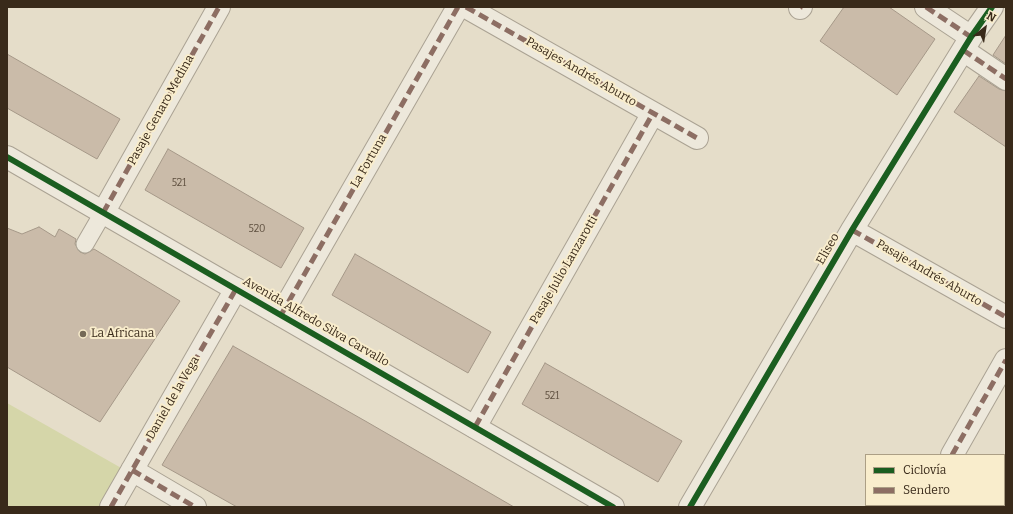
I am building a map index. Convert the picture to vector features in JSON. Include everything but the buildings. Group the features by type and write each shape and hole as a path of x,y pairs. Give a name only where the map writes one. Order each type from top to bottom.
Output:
{"street":[{"name":"Pasaje Genaro Medina","path":"103,213 219,7"},
{"name":"La Fortuna","path":"280,315 458,7"},
{"name":"Pasajes Andrés Aburto","path":"466,7 697,138"},
{"path":"926,7 1006,79"},
{"name":"Eliseo","path":"690,507 852,230 967,44 992,7"},
{"name":"Pasaje Julio Lanzarotti","path":"475,427 653,113"},
{"name":"Avenida Alfredo Silva Carvallo","path":"7,157 613,507"},
{"name":"Pasaje Andrés Aburto","path":"852,230 1006,317"},
{"name":"Daniel de la Vega","path":"111,507 236,289"},
{"path":"953,454 1006,360"},
{"path":"132,470 195,507"}],"lane":[{"path":"85,244 103,213"}],"green space":[{"path":"7,403 123,469 101,507 7,507"}],"marked path":[{"path":"103,213 219,7"},
{"path":"281,315 458,7"},
{"path":"466,7 697,138"},
{"path":"926,7 971,37"},
{"path":"963,50 1006,79"},
{"path":"475,427 653,113"},
{"path":"852,230 1006,317"},
{"path":"111,507 236,289"},
{"path":"953,454 1006,360"},
{"path":"132,470 195,507"}],"cycle path":[{"path":"690,507 852,230 971,37 992,7"},
{"path":"7,157 613,507"}],"place":[{"name":"La Africana","path":"83,334"}]}
